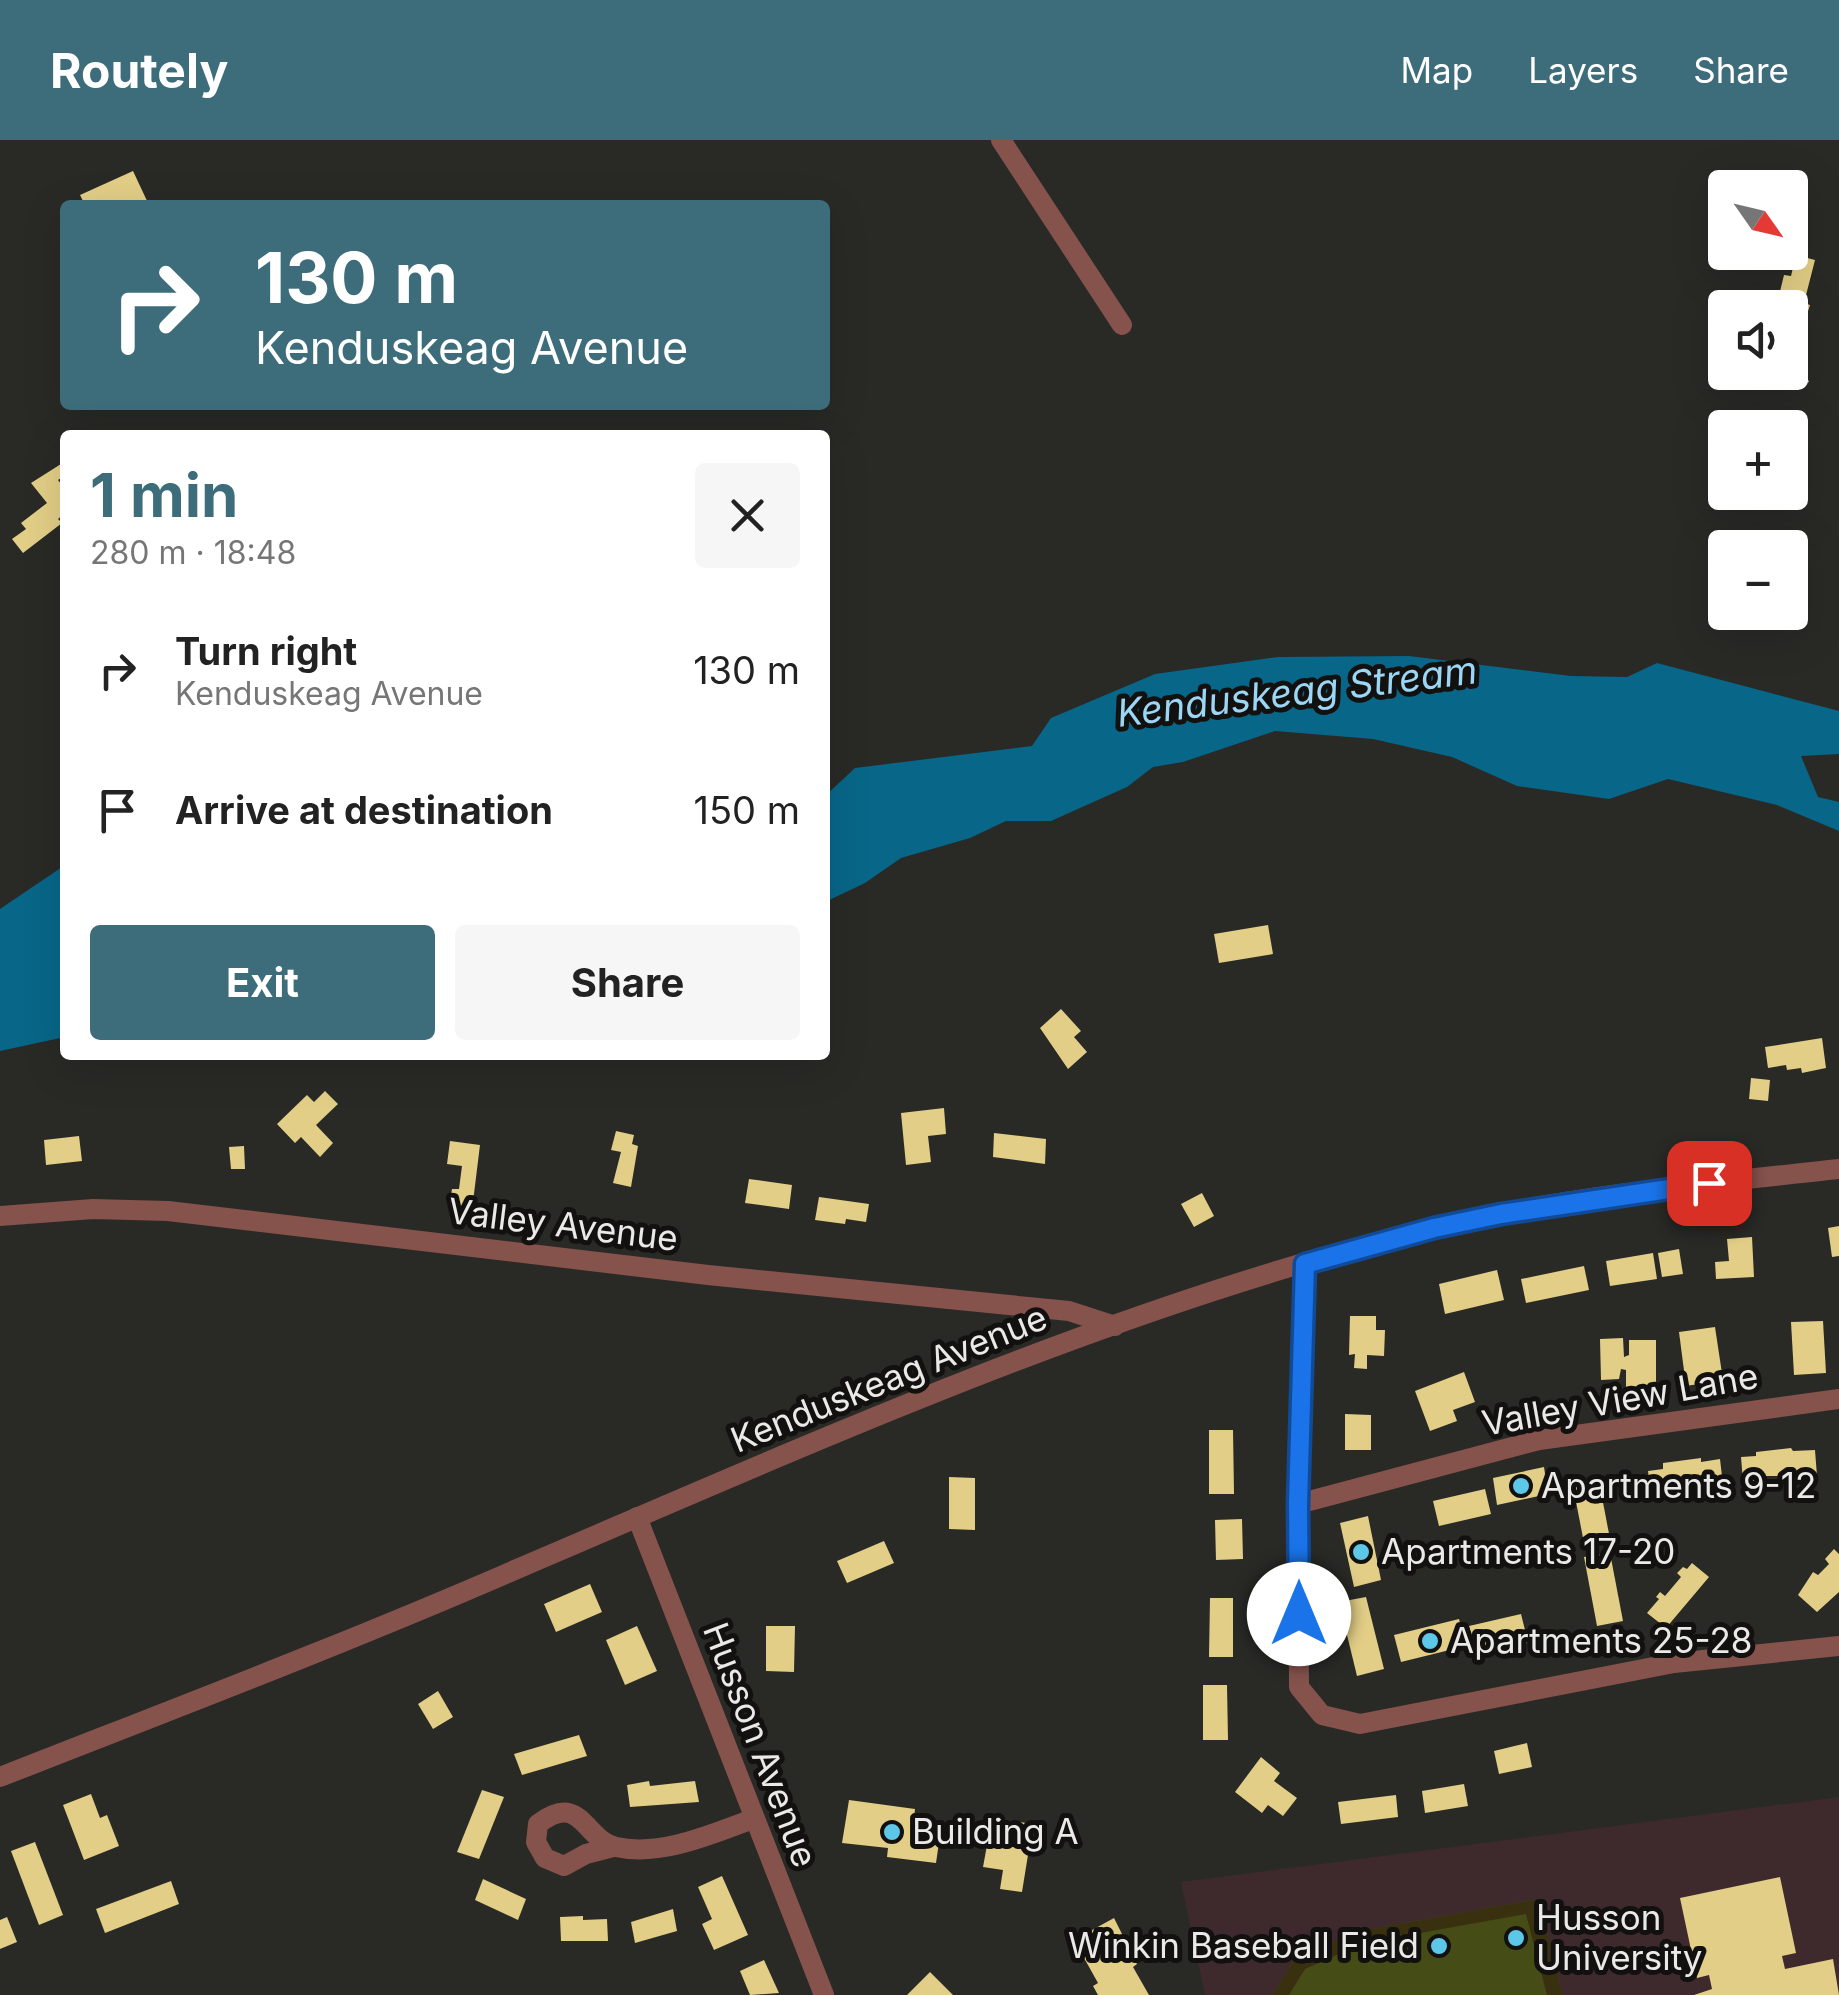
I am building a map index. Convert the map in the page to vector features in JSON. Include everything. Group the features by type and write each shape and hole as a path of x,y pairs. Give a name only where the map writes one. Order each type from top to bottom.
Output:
{"street":[{"path":"1001,140 1122,324"},
{"name":"Kenduskeag Avenue","path":"0,1777 368,1632 799,1448 1115,1326 1305,1264 1434,1228 1543,1206 1839,1170"},
{"name":"Valley Avenue","path":"0,1216 67,1210 168,1212 1069,1311 1115,1326"},
{"path":"1305,1264 1298,1504 1300,1687 1322,1714 1360,1724 1674,1663 1839,1646"},
{"name":"Valley View Lane","path":"1298,1504 1539,1440 1839,1399"},
{"name":"Husson Avenue","path":"637,1518 824,1995"},
{"path":"613,1847 653,1848 701,1838 752,1819"}],"shaded area":[{"name":"Husson University","path":"1839,1797 1839,1995 1205,1995 1181,1882"}],"green space":[{"name":"Winkin Baseball Field","path":"1539,1899 1562,1995 1273,1995 1294,1960 1360,1931"}],"sand":[{"path":"1539,1899 1562,1995 1547,1995 1526,1914 1364,1943 1305,1969 1289,1995 1273,1995 1294,1960 1360,1931"}],"water":[{"name":"Kenduskeag Stream","path":"1409,656 1571,676 1627,677 1657,663 1839,711 1839,754 1801,756 1818,797 1839,802 1839,831 1777,805 1668,779 1609,799 1517,786 1452,757 1373,739 1275,731 1183,762 1153,767 1127,787 1051,821 1006,821 970,838 901,858 865,883 830,900 830,791 855,768 1032,746 1051,718 1155,674 1278,657"},
{"path":"60,868 60,1038 0,1051 0,909"}],"building":[{"path":"133,171 147,200 82,200 80,195"},
{"path":"1808,258 1815,260 1807,290 1780,290 1784,275 1791,276 1792,270 1808,270"},
{"path":"60,465 60,525 23,553 12,539 26,529 21,523 47,503 31,483"},
{"path":"1268,925 1273,954 1219,963 1214,934"},
{"path":"1061,1009 1081,1031 1074,1037 1087,1052 1068,1069 1040,1028"},
{"path":"1822,1038 1826,1068 1802,1073 1801,1068 1787,1070 1786,1065 1768,1068 1765,1047"},
{"path":"1751,1078 1770,1080 1768,1101 1749,1099"},
{"path":"325,1091 338,1104 316,1125 333,1143 320,1157 301,1137 295,1143 277,1124 307,1095 314,1102"},
{"path":"944,1108 946,1134 928,1136 931,1162 906,1165 901,1113"},
{"path":"616,1131 634,1135 632,1144 638,1146 631,1187 613,1183 621,1152 611,1150"},
{"path":"994,1133 1046,1139 1045,1164 993,1157"},
{"path":"79,1136 82,1161 46,1165 44,1140"},
{"path":"450,1141 480,1145 472,1210 449,1207 452,1189 459,1189 462,1166 447,1164"},
{"path":"244,1146 245,1169 231,1169 229,1147"},
{"path":"749,1179 792,1185 789,1209 745,1203"},
{"path":"1202,1193 1214,1216 1194,1227 1181,1204"},
{"path":"819,1197 869,1204 866,1222 815,1220"},
{"path":"1839,1226 1839,1256 1832,1257 1828,1228"},
{"path":"1752,1237 1754,1277 1716,1279 1715,1262 1729,1261 1727,1239"},
{"path":"1679,1249 1683,1274 1662,1277 1658,1253"},
{"path":"1653,1253 1657,1279 1610,1286 1606,1261"},
{"path":"1584,1266 1589,1290 1526,1303 1521,1279"},
{"path":"1497,1270 1504,1300 1445,1314 1439,1284"},
{"path":"1350,1316 1376,1316 1376,1330 1385,1330 1384,1356 1367,1355 1367,1369 1354,1368 1355,1354 1349,1355"},
{"path":"1823,1321 1826,1373 1794,1375 1791,1322"},
{"path":"1715,1327 1723,1380 1686,1386 1679,1332"},
{"path":"1623,1338 1624,1357 1629,1355 1629,1340 1656,1340 1656,1387 1626,1388 1626,1370 1621,1369 1619,1379 1601,1380 1600,1339"},
{"path":"1464,1372 1475,1402 1453,1410 1457,1421 1430,1431 1415,1391"},
{"path":"1345,1414 1371,1415 1371,1450 1345,1450"},
{"path":"1209,1430 1233,1430 1234,1494 1209,1494"},
{"path":"1791,1448 1815,1450 1817,1476 1763,1476 1761,1480 1743,1482 1741,1457"},
{"path":"1701,1458 1701,1462 1720,1459 1723,1485 1701,1488 1701,1484 1651,1493 1648,1471 1663,1469 1663,1463"},
{"name":"Apartments 9-12","path":"1544,1467 1548,1494 1497,1505 1493,1478"},
{"path":"1598,1476 1610,1539 1584,1543 1572,1481"},
{"path":"949,1477 975,1478 975,1530 949,1529"},
{"path":"1485,1489 1491,1514 1439,1526 1433,1501"},
{"name":"Apartments 17-20","path":"1368,1516 1381,1580 1354,1587 1340,1523"},
{"path":"1242,1519 1243,1559 1216,1560 1215,1520"},
{"path":"884,1541 894,1563 847,1583 837,1561"},
{"path":"1834,1549 1839,1554 1839,1592 1817,1612 1798,1595 1813,1572 1818,1575 1829,1564 1825,1559"},
{"path":"1610,1553 1623,1621 1597,1626 1584,1557"},
{"path":"1692,1563 1709,1577 1666,1628 1647,1613 1660,1592 1665,1596 1681,1577 1677,1573"},
{"path":"590,1584 602,1612 556,1632 544,1604"},
{"path":"1366,1597 1384,1669 1357,1676 1339,1602"},
{"path":"1210,1598 1233,1598 1233,1657 1209,1657"},
{"path":"1521,1614 1528,1642 1476,1654 1469,1626"},
{"name":"Apartments 25-28","path":"1459,1619 1466,1646 1401,1662 1394,1635"},
{"path":"637,1626 657,1671 625,1685 606,1640"},
{"path":"766,1626 795,1626 794,1672 766,1671"},
{"path":"1203,1685 1227,1685 1228,1740 1203,1740"},
{"path":"438,1691 453,1717 433,1729 418,1704"},
{"path":"579,1735 587,1756 522,1775 514,1754"},
{"path":"1527,1743 1532,1767 1499,1774 1494,1751"},
{"path":"1261,1757 1280,1773 1274,1781 1297,1798 1283,1816 1268,1805 1262,1813 1235,1792"},
{"path":"649,1781 650,1786 695,1781 699,1802 630,1807 627,1785"},
{"path":"1464,1784 1468,1806 1425,1813 1422,1791"},
{"path":"482,1790 504,1797 479,1859 457,1852"},
{"path":"91,1794 100,1818 107,1815 119,1846 84,1860 63,1805"},
{"path":"1396,1795 1398,1817 1341,1824 1338,1802"},
{"name":"Building A","path":"849,1800 915,1809 914,1818 942,1822 936,1863 887,1857 888,1848 842,1843"},
{"path":"992,1818 1033,1824 1022,1892 1000,1889 1003,1870 983,1867"},
{"path":"35,1842 63,1915 39,1925 11,1851"},
{"path":"722,1876 748,1935 714,1950 702,1924 712,1919 698,1887"},
{"path":"1780,1877 1796,1953 1782,1956 1785,1969 1833,1959 1839,1995 1694,1995 1712,1989 1709,1975 1697,1978 1680,1898"},
{"path":"483,1879 526,1899 518,1920 475,1900"},
{"path":"171,1881 179,1904 105,1933 96,1909"},
{"path":"673,1909 677,1931 635,1943 631,1922"},
{"path":"583,1916 583,1920 607,1919 608,1941 561,1941 560,1917"},
{"path":"7,1917 17,1942 0,1949 0,1920"},
{"path":"1114,1918 1149,1995 1098,1995 1093,1986 1098,1983 1074,1940"},
{"path":"764,1960 779,1993 750,1995 740,1971"},
{"path":"930,1972 953,1995 907,1995"}],"place":[{"name":"Apartments 9-12","path":"1521,1486"},
{"name":"Apartments 17-20","path":"1361,1552"},
{"name":"Apartments 25-28","path":"1430,1641"},
{"name":"Building A","path":"892,1832"},
{"name":"Husson University","path":"1516,1938"},
{"name":"Winkin Baseball Field","path":"1439,1946"}],"route":[{"path":"1299,1614 1305,1264 1501,1214 1709,1183"}]}
